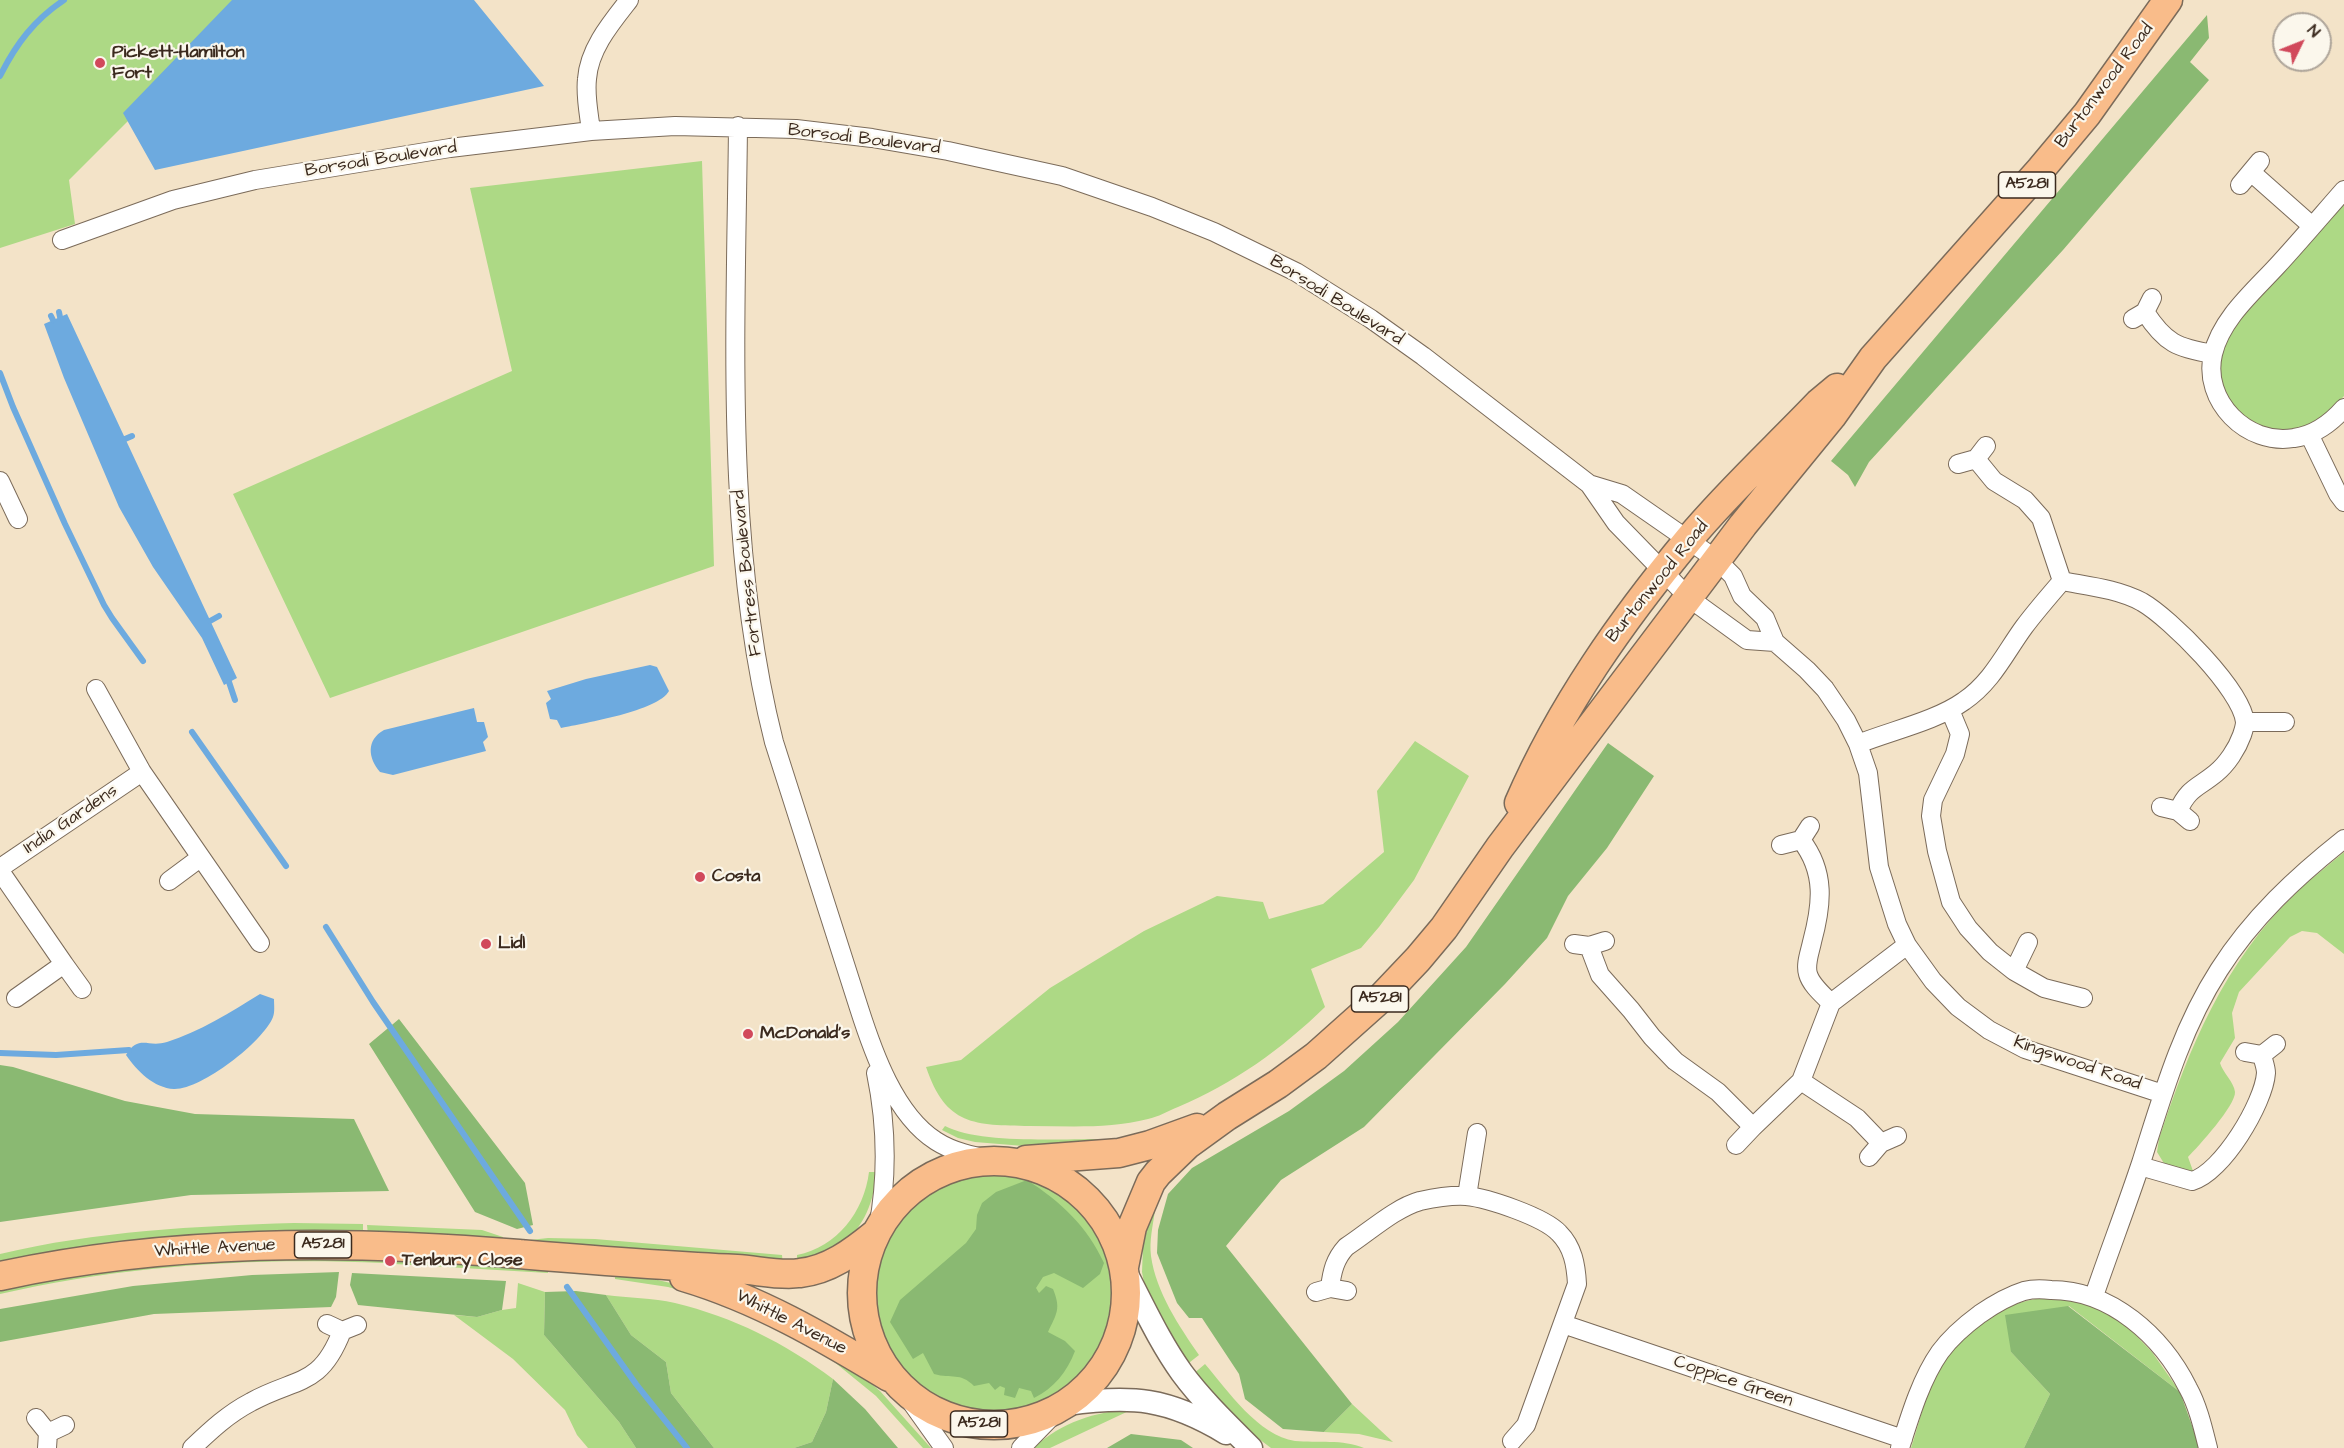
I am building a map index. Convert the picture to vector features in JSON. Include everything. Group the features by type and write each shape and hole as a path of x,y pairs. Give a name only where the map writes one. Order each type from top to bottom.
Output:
{"main road":[{"name":"Burtonwood Road","path":"1125,1269 1132,1227 1151,1182 1187,1145 1316,1056 1381,998 1444,927 1500,847 1716,560 1832,416 1873,358 2042,169 2087,114 2168,0"},
{"name":"Burtonwood Road","path":"1500,847 1535,767 1595,662 1689,539 1819,403 1873,358"},
{"name":"Burtonwood Road","path":"1002,1160 1119,1153 1182,1134 1227,1116"},
{"name":"A5281","path":"1002,1160 1050,1173 1085,1196 1110,1228 1125,1269 1126,1310 1116,1346 1096,1379 1062,1407 1026,1422 991,1426 957,1420 926,1407 897,1383 873,1348 862,1310 863,1271 876,1231 891,1209 907,1192 926,1179 958,1165 1002,1160"},
{"name":"Whittle Avenue","path":"0,1276 127,1254 177,1249 349,1245 799,1274 830,1265 854,1250 876,1231"},
{"name":"Whittle Avenue","path":"647,1266 705,1283 753,1301 782,1315 897,1383"}],"street":[{"path":"591,131 586,81 589,63 605,32 629,0"},
{"name":"Borsodi Boulevard","path":"62,240 173,200 255,180 450,148 591,131 675,126 796,129 872,138 948,151 1062,176 1152,207 1214,232 1296,272 1371,319 1423,356 1589,484 1616,522 1689,598"},
{"name":"Fortress Boulevard","path":"738,126 736,428 748,605 763,699 774,742 869,1040 882,1102 886,1138 886,1178 876,1231"},
{"path":"2251,173 2312,226"},
{"path":"2344,190 2225,326 2212,354 2211,368 2221,405 2239,424 2267,438 2281,440 2309,434 2321,429 2344,408"},
{"path":"2143,310 2156,328 2176,346 2212,354"},
{"path":"2309,434 2344,502"},
{"path":"1973,456 1994,481 2025,500 2041,518 2062,581"},
{"path":"0,482 18,519"},
{"name":"Borsodi Boulevard","path":"1589,484 1622,494 1716,560"},
{"name":"Kingswood Road","path":"1716,560 1733,576 1742,596 1765,618 1775,642 1808,670 1825,689 1846,720 1858,744 1868,773 1879,867 1897,924 1907,945 1933,981 1958,1007 1989,1030 2025,1049 2163,1094 2189,1025 2219,970 2238,942 2291,883 2344,839"},
{"path":"1858,744 1950,710 1966,700 1989,679 2024,628 2062,581"},
{"path":"2062,581 2118,592 2141,602 2159,614 2210,665 2238,702 2245,722 2242,735 2230,758 2216,773 2193,788 2176,813"},
{"path":"1689,598 1747,640 1775,642"},
{"path":"96,689 142,772 260,943"},
{"path":"1950,710 1960,734 1955,754 1933,800 1931,816 1937,851 1951,902 1968,928 1990,952 2014,971 2044,988 2083,998"},
{"path":"2245,722 2285,722"},
{"name":"India Gardens","path":"0,869 142,772"},
{"path":"1781,845 1805,833 1812,854 1821,890 1820,914 1806,964 1808,975 1831,1003"},
{"path":"169,881 200,858"},
{"path":"0,869 82,989"},
{"path":"2014,971 2028,942"},
{"path":"1589,944 1600,975 1652,1038 1675,1060 1718,1092 1753,1127"},
{"path":"1736,1145 1801,1081 1831,1003 1907,945"},
{"path":"16,998 64,964"},
{"name":"Fortress Boulevard","path":"869,1040 889,1083 915,1124 937,1142 972,1156 1002,1160"},
{"path":"2140,1166 2186,1180 2198,1179 2207,1174 2230,1148 2251,1114 2261,1092 2266,1072 2261,1050"},
{"path":"1801,1081 1857,1119 1883,1145"},
{"path":"2094,1296 2163,1094"},
{"path":"1467,1196 1477,1133"},
{"path":"1331,1290 1332,1272 1340,1254 1346,1247 1400,1209 1418,1202 1439,1197 1467,1196 1530,1214 1558,1232 1566,1241 1575,1260 1577,1284 1526,1425 1509,1440"},
{"path":"1125,1269 1155,1330 1183,1374 1213,1410 1251,1448"},
{"name":"Coppice Green","path":"1563,1324 1902,1444 1928,1371 1956,1333 2007,1298 2026,1291 2067,1290 2094,1296 2131,1318 2151,1337 2189,1388 2208,1448"},
{"path":"192,1448 231,1413 254,1400 302,1382 318,1371 335,1350 342,1327"},
{"path":"897,1383 944,1448"},
{"path":"1021,1448 1062,1407 1111,1398 1129,1398 1159,1403 1194,1415 1251,1448"},
{"path":"36,1418 48,1441 65,1425"}],"green space":[{"path":"0,0 239,0 176,73 69,180 75,224 0,248"},
{"path":"2207,15 2209,38 2190,62 2209,80 2063,250 1869,462 1855,487 1848,475 1831,461"},
{"path":"702,161 714,566 330,698 233,494 512,371 470,188"},
{"path":"2344,202 2344,396 2318,422 2299,429 2268,428 2254,423 2232,403 2225,390 2220,360 2226,339 2241,318"},
{"path":"1415,741 1469,776 1414,880 1379,927 1361,948 1311,969 1325,1007 1274,1051 1218,1088 1156,1117 1134,1122 1089,1126 993,1125 964,1118 943,1101 926,1067 961,1060 1050,988 1144,931 1217,896 1263,902 1269,919 1323,904 1384,852 1377,791"},
{"path":"1608,743 1654,776 1607,848 1568,896 1547,938 1505,984 1364,1127 1281,1180 1226,1246 1352,1404 1324,1432 1283,1429 1245,1399 1239,1374 1202,1318 1189,1318 1177,1303 1157,1253 1158,1230 1168,1194 1192,1168 1289,1111 1344,1071 1398,1022 1466,947"},
{"path":"2344,852 2344,954 2317,933 2302,931 2290,937 2239,992 2232,1013 2235,1038 2220,1063 2234,1088 2234,1098 2216,1126 2188,1157 2193,1171 2165,1165 2157,1152 2159,1139 2196,1039 2229,977 2270,920 2301,888"},
{"path":"399,1019 525,1183 533,1225 517,1229 475,1212 369,1044"},
{"path":"0,1065 125,1101 195,1114 354,1119 389,1191 191,1195 0,1222"},
{"path":"945,1126 980,1136 1002,1138 1111,1139 1112,1147 1048,1148 975,1142 958,1138 942,1130"},
{"path":"869,1172 876,1172 873,1193 867,1213 856,1231 835,1248 797,1264 797,1255 811,1251 836,1236 855,1214 866,1187"},
{"path":"993,1175 1016,1177 1049,1189 1068,1202 1084,1218 1097,1237 1106,1259 1111,1293 1109,1316 1097,1349 1084,1368 1068,1384 1049,1397 1027,1406 993,1411 970,1409 937,1397 918,1384 902,1368 889,1349 880,1327 875,1293 877,1270 889,1237 902,1218 918,1202 937,1189 959,1180"},
{"path":"1027,1180 1072,1216 1090,1238 1104,1263 1100,1274 1083,1288 1054,1273 1043,1277 1036,1288 1039,1293 1046,1286 1053,1289 1057,1301 1056,1315 1048,1332 1065,1341 1075,1351 1064,1372 1048,1389 1034,1398 1031,1391 1019,1388 1015,1398 1004,1395 1005,1388 1000,1386 995,1390 989,1383 974,1386 960,1377 934,1374 923,1353 913,1359 890,1322 900,1300 966,1243 976,1229 977,1215 982,1203 996,1192"},
{"path":"1152,1209 1155,1210 1151,1250 1158,1283 1176,1320 1199,1355 1185,1366 1145,1288 1142,1272 1143,1246"},
{"path":"294,1223 363,1224 363,1234 0,1265 0,1254 73,1240 183,1228"},
{"path":"367,1225 482,1230 503,1237 503,1241 368,1235"},
{"path":"595,1239 782,1255 783,1265 530,1244 530,1240"},
{"path":"384,1257 384,1263 288,1261 191,1265 95,1276 0,1294 0,1288 170,1261"},
{"path":"396,1258 548,1267 548,1273 395,1264"},
{"path":"339,1272 336,1297 331,1307 154,1314 0,1342 0,1309 133,1286 252,1275"},
{"path":"352,1273 506,1281 502,1310 477,1317 358,1305 350,1285"},
{"path":"615,1274 649,1278 688,1287 788,1332 708,1298 668,1287 615,1279"},
{"path":"518,1283 545,1292 544,1335 619,1422 636,1448 588,1448 577,1435 565,1410 513,1359 454,1315 477,1317 516,1308"},
{"path":"576,1291 606,1295 631,1335 666,1362 671,1393 714,1448 636,1448 619,1422 544,1335 545,1292"},
{"path":"606,1295 667,1301 717,1316 758,1333 815,1366 833,1379 826,1412 812,1442 794,1448 714,1448 671,1393 666,1362 631,1335"},
{"path":"2054,1297 2088,1303 2123,1322 2152,1352 2180,1392 2069,1306 2011,1352 2050,1394 2024,1448 1911,1448 1927,1395 1936,1375 1962,1338 1988,1317 2004,1309 2020,1303"},
{"path":"2068,1306 2180,1392 2200,1448 2024,1448 2050,1394 2011,1352 2005,1315"},
{"path":"822,1352 855,1370 880,1391 931,1448 923,1448 876,1396"},
{"path":"1205,1364 1245,1410 1269,1431 1295,1441 1347,1443 1364,1448 1271,1448 1239,1424 1192,1375"},
{"path":"833,1379 865,1409 898,1448 794,1448 812,1442 826,1412"},
{"path":"1352,1404 1393,1442 1359,1434 1324,1432"},
{"path":"1133,1409 1050,1448 1033,1448 1056,1431 1079,1420"},
{"path":"1131,1434 1181,1440 1193,1448 1107,1448"}],"water":[{"path":"232,0 474,0 544,86 155,170 123,113"},
{"path":"67,314 237,678 224,685 202,638 153,567 119,507 64,378 44,324"},
{"path":"650,665 657,667 669,691 651,705 620,715 561,728 557,720 550,719 546,703 551,699 547,691 586,679"},
{"path":"474,708 477,722 484,722 488,737 483,742 486,751 393,775 380,772 376,767 371,755 372,744 378,734 384,730"},
{"path":"260,994 274,999 274,1015 267,1027 230,1063 199,1082 174,1089 160,1086 141,1073 126,1055 139,1043 167,1042 191,1033"}],"waterway":[{"path":"0,76 13,53 35,24 64,0"},
{"path":"59,312 60,317"},
{"path":"51,316 53,320"},
{"path":"0,373 65,524 104,605 143,661"},
{"path":"125,439 132,436"},
{"path":"210,621 219,616"},
{"path":"229,682 235,700"},
{"path":"192,732 286,866"},
{"path":"326,927 373,1002 530,1231"},
{"path":"0,1053 56,1055 129,1050"},
{"path":"567,1287 636,1384 687,1448"}],"place":[{"name":"Pickett-Hamilton Fort","path":"100,63"},
{"name":"Costa","path":"700,877"},
{"name":"Lidl","path":"486,944"},
{"name":"McDonald's","path":"748,1034"},
{"name":"Tenbury Close","path":"390,1261"}]}
